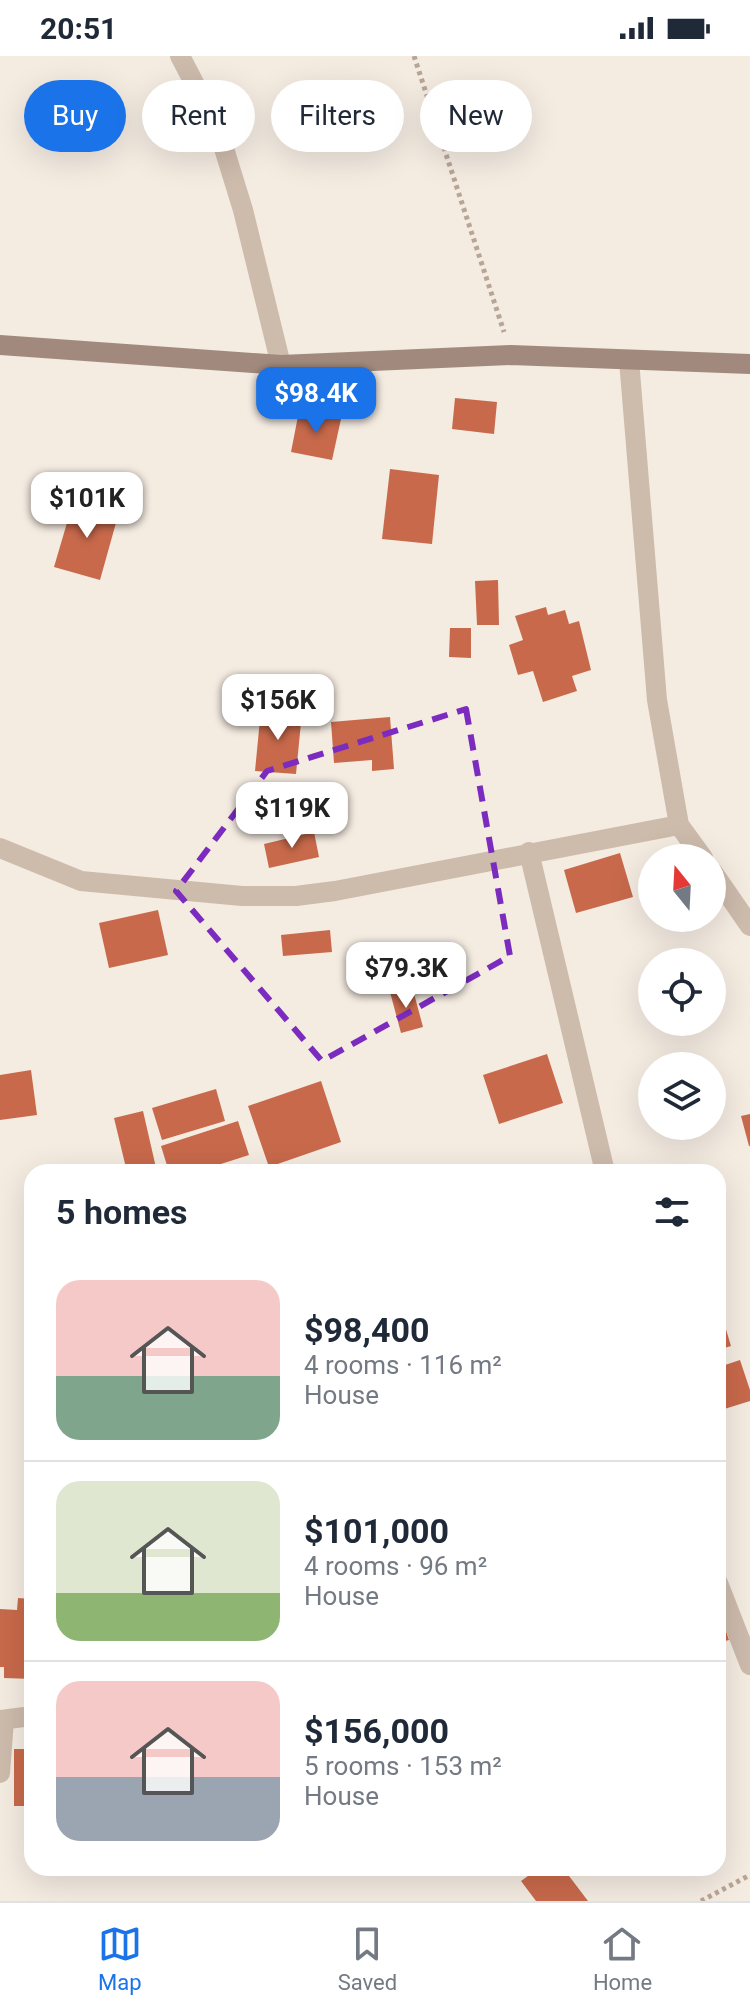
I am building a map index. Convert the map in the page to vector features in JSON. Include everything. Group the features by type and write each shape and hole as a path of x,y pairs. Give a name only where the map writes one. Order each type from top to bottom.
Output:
{"street":[{"path":"180,56 218,129 243,210 281,365"},
{"path":"0,345 281,365 511,355 750,364"},
{"path":"629,360 657,700 679,825 693,844"},
{"path":"0,848 81,881 242,896 296,896 679,825"},
{"path":"529,852 603,1164"},
{"path":"726,891 750,926"},
{"path":"726,1604 750,1665"},
{"path":"0,1773 2,1720 24,1717"}],"path":[{"path":"414,56 511,355"},
{"path":"701,1901 750,1875"}],"highlighted area":[{"path":"466,709 510,956 322,1061 176,891 267,771"}],"building":[{"path":"455,398 497,402 494,434 452,429"},
{"path":"299,411 341,419 332,460 291,452"},
{"path":"390,469 439,475 432,544 382,539"},
{"path":"74,499 119,512 100,580 54,567"},
{"path":"498,580 499,625 477,625 475,581"},
{"path":"546,607 548,615 565,610 569,624 579,621 591,670 572,676 577,691 543,702 533,671 518,675 509,645 523,640 515,616"},
{"path":"450,628 471,628 471,658 449,657"},
{"path":"261,709 302,712 296,774 255,771"},
{"path":"390,717 394,769 372,771 372,760 334,763 331,722"},
{"path":"314,832 319,857 269,868 264,844"},
{"path":"620,853 633,897 576,913 564,870"},
{"path":"158,910 168,955 109,968 99,923"},
{"path":"330,930 332,952 283,956 281,935"},
{"path":"412,986 423,1027 401,1033 390,992"},
{"path":"547,1054 563,1103 499,1124 483,1075"},
{"path":"31,1070 37,1115 0,1120 0,1075"},
{"path":"321,1081 341,1142 278,1164 268,1164 248,1106"},
{"path":"216,1089 225,1121 162,1140 152,1108"},
{"path":"143,1111 155,1164 125,1164 114,1118"},
{"path":"750,1114 750,1146 749,1146 741,1116"},
{"path":"238,1121 249,1155 221,1164 167,1164 161,1146"},
{"path":"726,1329 731,1346 726,1348"},
{"path":"740,1360 750,1390 750,1401 726,1408 726,1365"},
{"path":"18,1598 24,1598 24,1679 4,1678 4,1667 0,1667 0,1609 17,1610"},
{"path":"14,1749 24,1749 24,1806 14,1806"},
{"path":"528,1876 569,1876 588,1901 536,1901 521,1881"}]}
